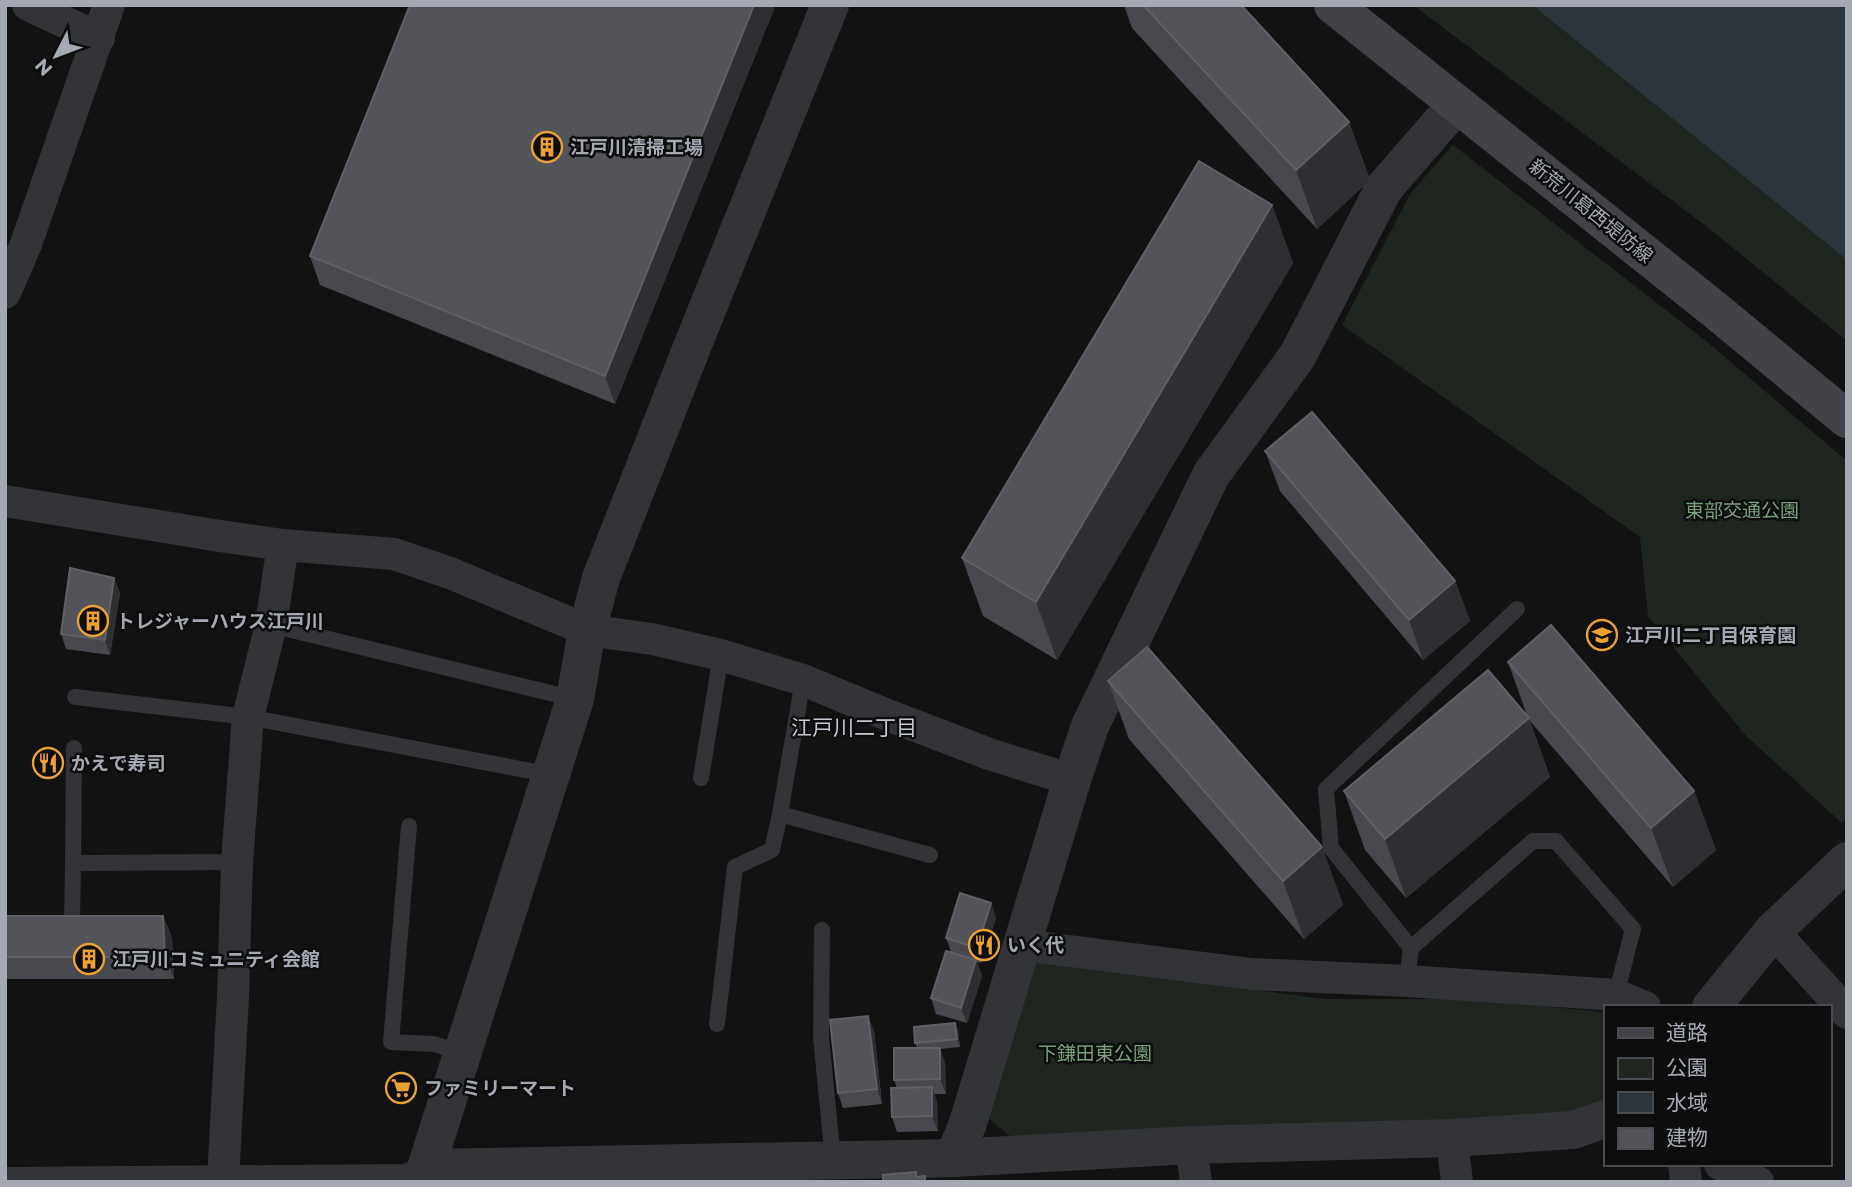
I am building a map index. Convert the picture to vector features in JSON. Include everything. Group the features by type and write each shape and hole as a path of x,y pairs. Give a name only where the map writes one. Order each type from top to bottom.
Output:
{"main road":[{"name":"新荒川葛西堤防線","path":"1333,5 1847,419"}],"street":[{"path":"28,5 99,38"},
{"path":"5,292 26,244 109,5"},
{"path":"426,1175 461,1053 575,699 587,630 601,578 830,5"},
{"path":"946,1170 968,1123 1090,726 1211,475 1298,355 1384,188 1457,104"},
{"path":"5,501 283,545 394,554 450,573 587,630 652,639 803,680 989,754 1072,780"},
{"path":"223,1179 237,862 248,717 271,625 283,545"},
{"path":"1713,1005 1773,931 1847,861"},
{"path":"1773,931 1847,1013"},
{"path":"1021,945 1252,974 1407,981 1630,1001"},
{"path":"5,1179 405,1176 833,1160 946,1170 1193,1163 1452,1138 1573,1130 1604,1119"},
{"path":"1452,1138 1457,1182"},
{"path":"1724,1166 1758,1182"}],"lane":[{"path":"1411,948 1331,848 1326,789 1517,609"},
{"path":"271,625 575,699"},
{"path":"701,778 721,656"},
{"path":"717,1024 735,867 772,850 803,680"},
{"path":"75,698 248,717 552,775"},
{"path":"72,921 74,748"},
{"path":"780,814 930,855"},
{"path":"409,826 391,1042 434,1044 461,1053"},
{"path":"1407,981 1411,948 1533,841 1556,841 1633,929 1630,1001"},
{"path":"73,863 237,862"},
{"path":"822,930 821,1037 833,1160"}],"green space":[{"path":"1413,5 1532,5 1847,260 1847,341 1710,229"},
{"name":"東部交通公園","path":"1453,145 1706,341 1847,461 1847,818 1842,823 1746,736 1648,616 1640,537 1342,325 1410,194"},
{"name":"下鎌田東公園","path":"1036,961 1325,999 1464,999 1604,1012 1604,1102 1575,1115 1013,1139 986,1116"}],"water":[{"path":"1532,5 1847,5 1847,260"}],"building":[{"name":"江戸川清掃工場","path":"410,5 754,5 605,376 310,256"},
{"path":"1143,5 1241,5 1349,122 1296,170"},
{"path":"1199,161 1272,205 1036,602 962,558"},
{"path":"1312,412 1455,581 1409,620 1265,451"},
{"name":"トレジャーハウス江戸川","path":"70,568 114,578 105,640 61,634"},
{"path":"1551,625 1694,791 1651,828 1508,662"},
{"path":"1147,647 1322,847 1283,881 1108,681"},
{"path":"1488,670 1529,718 1385,839 1344,791"},
{"path":"960,893 991,903 977,948 946,938"},
{"path":"5,916 163,916 165,957 5,957"},
{"path":"946,951 976,960 961,1008 931,998"},
{"path":"868,1016 877,1089 838,1093 830,1020"},
{"path":"955,1023 957,1039 915,1043 914,1027"},
{"path":"894,1048 940,1048 940,1079 894,1080"},
{"path":"932,1087 932,1116 892,1117 891,1088"},
{"path":"916,1172 916,1177 925,1176 925,1182 883,1182 883,1175"}],"place":[{"name":"江戸川清掃工場","path":"547,147"},
{"name":"トレジャーハウス江戸川","path":"93,621"},
{"name":"江戸川二丁目保育園","path":"1602,635"},
{"name":"かえで寿司","path":"48,763"},
{"name":"いく代","path":"984,945"},
{"name":"江戸川コミュニティ会館","path":"89,959"},
{"name":"ファミリーマート","path":"401,1088"}],"district":[{"name":"江戸川二丁目","path":"854,727"}]}
